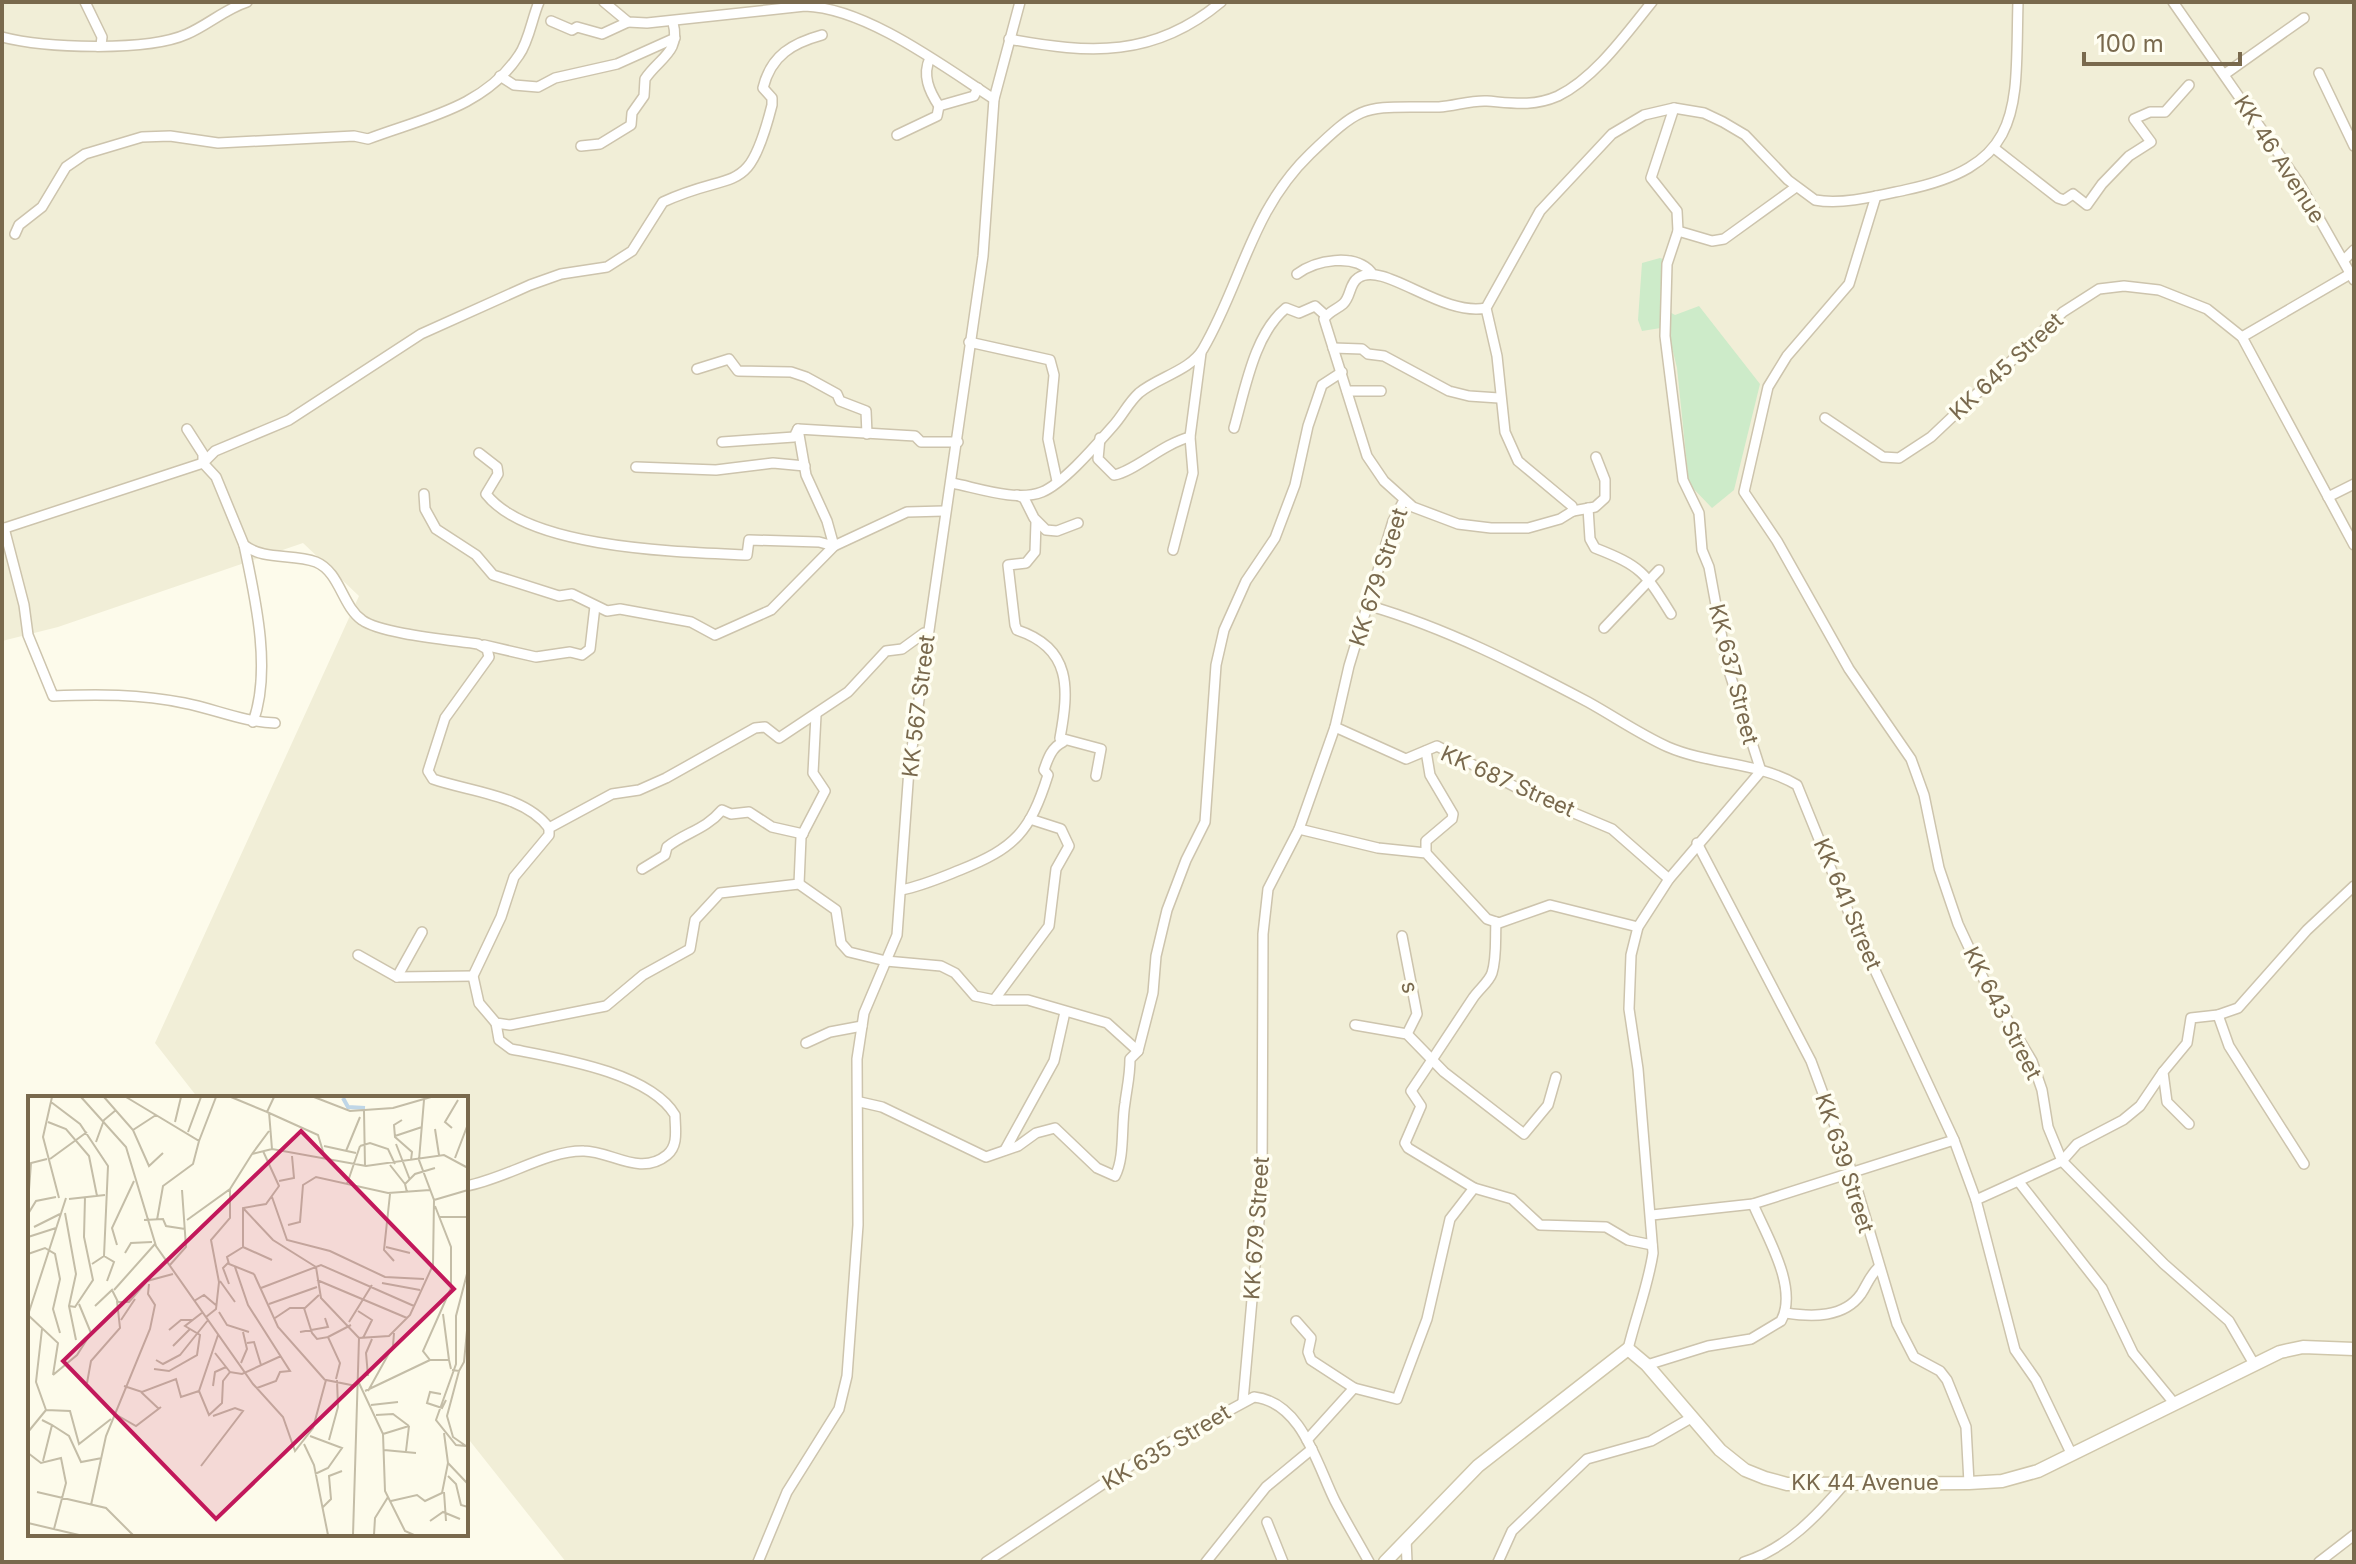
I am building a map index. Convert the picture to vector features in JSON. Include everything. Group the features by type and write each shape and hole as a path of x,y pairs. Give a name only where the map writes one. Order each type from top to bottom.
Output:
{"main road":[{"name":"KK 44 Avenue","path":"1628,1349 1647,1365 1720,1450 1745,1470 1787,1484 2002,1481 2038,1471 2280,1352 2303,1347 2354,1349"},
{"path":"1385,1562 1478,1466 1628,1349"}],"street":[{"path":"85,2 102,37 101,45"},
{"path":"2,37 37,44 101,45 185,35 247,2"},
{"path":"15,234 19,225 42,207 66,167 85,154 142,137 170,136 218,143 354,136 368,139 454,110 500,76 520,55 539,2"},
{"path":"604,2 628,22"},
{"name":"KK 567 Street","path":"758,1562 787,1492 839,1409 853,1324 860,1102 857,1059 864,1013 897,935 909,769 983,256 994,99 1020,2"},
{"path":"1009,39 1073,51 1110,51 1195,24 1221,2"},
{"path":"1017,495 1042,492 1057,481 1114,425 1129,402 1151,383 1189,365 1201,353 1223,310 1264,211 1308,156 1358,112 1379,105 1441,107 1483,101 1537,104 1561,94 1593,68 1652,2"},
{"path":"1570,513 1572,506 1518,461 1505,432 1499,398 1497,356 1486,308 1540,211 1624,125 1674,108 1704,113 1745,135 1806,196 1824,202 1931,185 1969,171 1994,148 2016,96 2018,2"},
{"name":"KK 46 Avenue","path":"2173,2 2299,183 2352,277"},
{"path":"551,21 572,30 577,27 602,34 628,22 673,23 820,6 849,14 930,58 994,99"},
{"path":"2225,74 2304,18"},
{"path":"581,146 600,144 631,125 632,113 644,96 643,83 671,54 675,38 673,23"},
{"path":"275,723 253,722 185,703 138,696 53,696 28,635 24,605 3,529 203,463 215,451 289,420 421,334 530,285 561,274 607,267 632,251 663,202 734,180 749,168 772,105 772,98 763,88 765,77 788,46 822,35"},
{"path":"500,76 514,85 538,87 555,78 617,64 675,38"},
{"path":"897,135 937,116 939,106 929,92 926,76 930,58"},
{"path":"2319,73 2354,146"},
{"path":"1994,148 2058,198 2064,200 2073,194 2087,205 2121,164 2151,142 2134,119 2171,108 2189,85"},
{"path":"939,106 974,96 978,88"},
{"path":"1674,108 1651,178 1677,211 1678,231 1712,241 1724,239 1796,187"},
{"name":"KK 643 Street","path":"1876,196 1849,284 1787,356 1768,387 1744,492 1777,541 1849,669 1911,759 1924,795 1939,868 1958,924 1985,982 2032,1061 2042,1090 2048,1127 2062,1161 2164,1264 2229,1321 2254,1364"},
{"name":"KK 637 Street","path":"1628,1349 1639,1301 1649,1280 1652,1245 1638,1069 1629,1009 1631,955 1638,927 1669,879 1761,771 1727,665 1709,567 1702,550 1699,513 1683,480 1673,417 1664,300 1667,264 1678,231"},
{"path":"2344,260 2354,250"},
{"path":"1297,274 1338,261 1354,261 1371,272 1383,274 1443,304 1466,310 1486,308"},
{"path":"1234,428 1251,368 1277,315 1286,308 1299,313 1315,306 1325,315 1343,304 1353,282 1371,272"},
{"path":"2242,337 2352,277"},
{"name":"KK 645 Street","path":"1825,418 1883,457 1899,458 1931,437 2063,312 2099,289 2124,286 2159,290 2207,309 2242,337 2354,545"},
{"name":"KK 679 Street","path":"1243,1401 1262,1187 1263,934 1268,889 1299,829 1335,727 1349,666 1370,606 1393,521 1404,500 1372,467 1325,315"},
{"path":"969,342 1022,351 1050,360 1054,375 1048,439 1057,481"},
{"path":"1333,348 1362,349 1368,354 1384,356 1449,391 1499,398"},
{"path":"1173,550 1193,473 1190,437 1201,353"},
{"path":"697,369 729,359 738,371 791,372 806,377 837,394 840,401 866,411 867,434"},
{"path":"860,1102 882,1107 986,1157 1036,1133 1055,1128 1097,1168 1115,1176 1121,1165 1119,1152 1123,1141 1125,1102 1131,1084 1130,1059 1138,1051 1153,993 1156,956 1167,910 1205,822 1216,665 1224,630 1246,581 1275,538 1295,485 1308,426 1322,385 1342,372"},
{"path":"1347,391 1381,391"},
{"path":"187,429 203,454 203,463 216,477 244,545 262,633 258,708 253,722"},
{"path":"798,429 915,436 930,443 958,442"},
{"path":"722,442 794,437 798,429"},
{"path":"798,429 805,466 834,546"},
{"path":"1100,438 1098,459 1114,475 1122,474 1161,448 1190,437"},
{"path":"479,453 497,467 498,474 486,494 498,509 582,539 626,548 722,555 747,555 749,540 819,542 834,546"},
{"path":"1404,500 1435,518 1491,528 1528,528 1595,507 1607,492 1596,457"},
{"path":"636,467 716,470 773,463 805,466"},
{"path":"952,483 1024,498 1036,522 1046,530 1057,531 1078,523"},
{"path":"2328,497 2354,484"},
{"path":"424,494 425,509 436,529 476,555 493,575 559,596 572,594 595,606 691,622 715,635 771,610 834,546 854,540 879,522 907,512 944,511"},
{"path":"1588,508 1590,539 1595,548 1631,561 1650,580 1671,614"},
{"path":"1036,522 1035,552 1026,563 1008,565 1006,574 1017,630 1046,642 1066,675 1066,705 1060,738 1063,742"},
{"path":"244,545 253,552 316,562 332,576 356,615 372,625 536,657 570,652 582,655 590,649 595,606"},
{"path":"1604,628 1659,570"},
{"name":"KK 641 Street","path":"1370,606 1428,623 1587,702 1668,747 1714,762 1783,777 1797,785 1853,923 1954,1140 1976,1200 2015,1350 2036,1380 2071,1453"},
{"path":"468,1186 505,1177 545,1158 581,1150 617,1162 659,1160 672,1149 676,1140 675,1115 650,1092 602,1071 511,1049 499,1040 496,1023 479,1003 473,976 501,917 514,877 544,842 549,828 612,794 639,790 666,778 755,728 765,727 779,738 848,692 881,654 902,649 927,633"},
{"path":"484,645 489,657 445,718 428,771 433,779 526,808 549,828"},
{"path":"799,884 803,834 825,791 813,773 816,715"},
{"name":"KK 687 Street","path":"1335,727 1406,759 1437,746 1455,753 1531,795 1612,829 1669,879"},
{"path":"901,890 921,886 1002,853 1030,819 1048,775 1044,770 1047,761 1056,745 1063,742 1101,749 1096,776"},
{"path":"1426,751 1430,775 1453,814 1452,819 1426,841 1426,853"},
{"path":"642,869 665,855 667,847 683,834 693,835 722,810 731,814 749,812 772,827 803,834"},
{"path":"994,1000 1049,926 1056,869 1069,846 1061,829 1030,819"},
{"path":"1299,829 1378,848 1426,853 1487,919 1496,922 1513,921 1550,905 1638,927"},
{"name":"KK 639 Street","path":"1697,843 1811,1061 1852,1172 1897,1324 1914,1357 1940,1371 1947,1380 1966,1427 1969,1483"},
{"path":"496,1023 510,1025 606,1006 643,975 690,949 695,920 720,893 799,884 836,910 844,949 886,961 941,966 955,973 975,996 994,1000 1028,1000 1107,1023 1138,1051"},
{"path":"1976,1200 2062,1161 2077,1144 2133,1113 2187,1043 2191,1018 2218,1015 2238,1008 2318,918 2354,886"},
{"path":"1496,922 1491,976 1453,1032 1437,1047 1432,1062 1411,1091 1421,1106 1405,1143 1474,1188 1512,1199 1540,1225 1606,1227 1628,1240 1652,1245"},
{"path":"397,977 422,932"},
{"name":"s","path":"1402,936 1417,1014 1414,1026 1407,1034"},
{"path":"358,955 397,977 473,976"},
{"path":"1005,1150 1054,1061 1065,1012"},
{"path":"2218,1015 2229,1046 2304,1164"},
{"path":"1355,1025 1407,1034 1432,1062 1524,1134 1548,1105 1556,1077"},
{"path":"806,1043 830,1032 862,1026"},
{"path":"2163,1072 2167,1102 2189,1124"},
{"path":"1652,1215 1753,1204 1954,1140"},
{"path":"2019,1182 2102,1288 2133,1353 2174,1403"},
{"path":"1296,1321 1311,1338 1308,1352 1311,1360 1354,1388 1401,1397 1427,1319 1450,1219 1474,1188"},
{"path":"1647,1365 1708,1346 1751,1339 1781,1321 1786,1313 1785,1286 1753,1204"},
{"path":"1786,1313 1814,1315 1843,1310 1858,1297 1878,1268"},
{"path":"1206,1562 1266,1487 1309,1444 1354,1388"},
{"name":"KK 635 Street","path":"986,1562 1145,1456 1254,1397 1268,1398 1286,1412 1309,1444 1369,1562"},
{"path":"1498,1562 1512,1531 1587,1459 1651,1441 1691,1418"},
{"path":"1744,1562 1762,1556 1813,1520 1845,1483"},
{"path":"1267,1522 1283,1562"},
{"path":"2319,1562 2354,1535"},
{"path":"1406,1539 1407,1562"}],"shaded area":[{"path":"2,2 2354,2 2354,1562 566,1562 468,1439 468,1096 196,1096 155,1043 359,596 303,543 58,627 2,641"}],"green space":[{"path":"1660,258 1669,261 1666,310 1675,315 1699,306 1760,384 1734,490 1712,508 1689,484 1677,368 1667,327 1642,331 1638,320 1642,263"}]}
